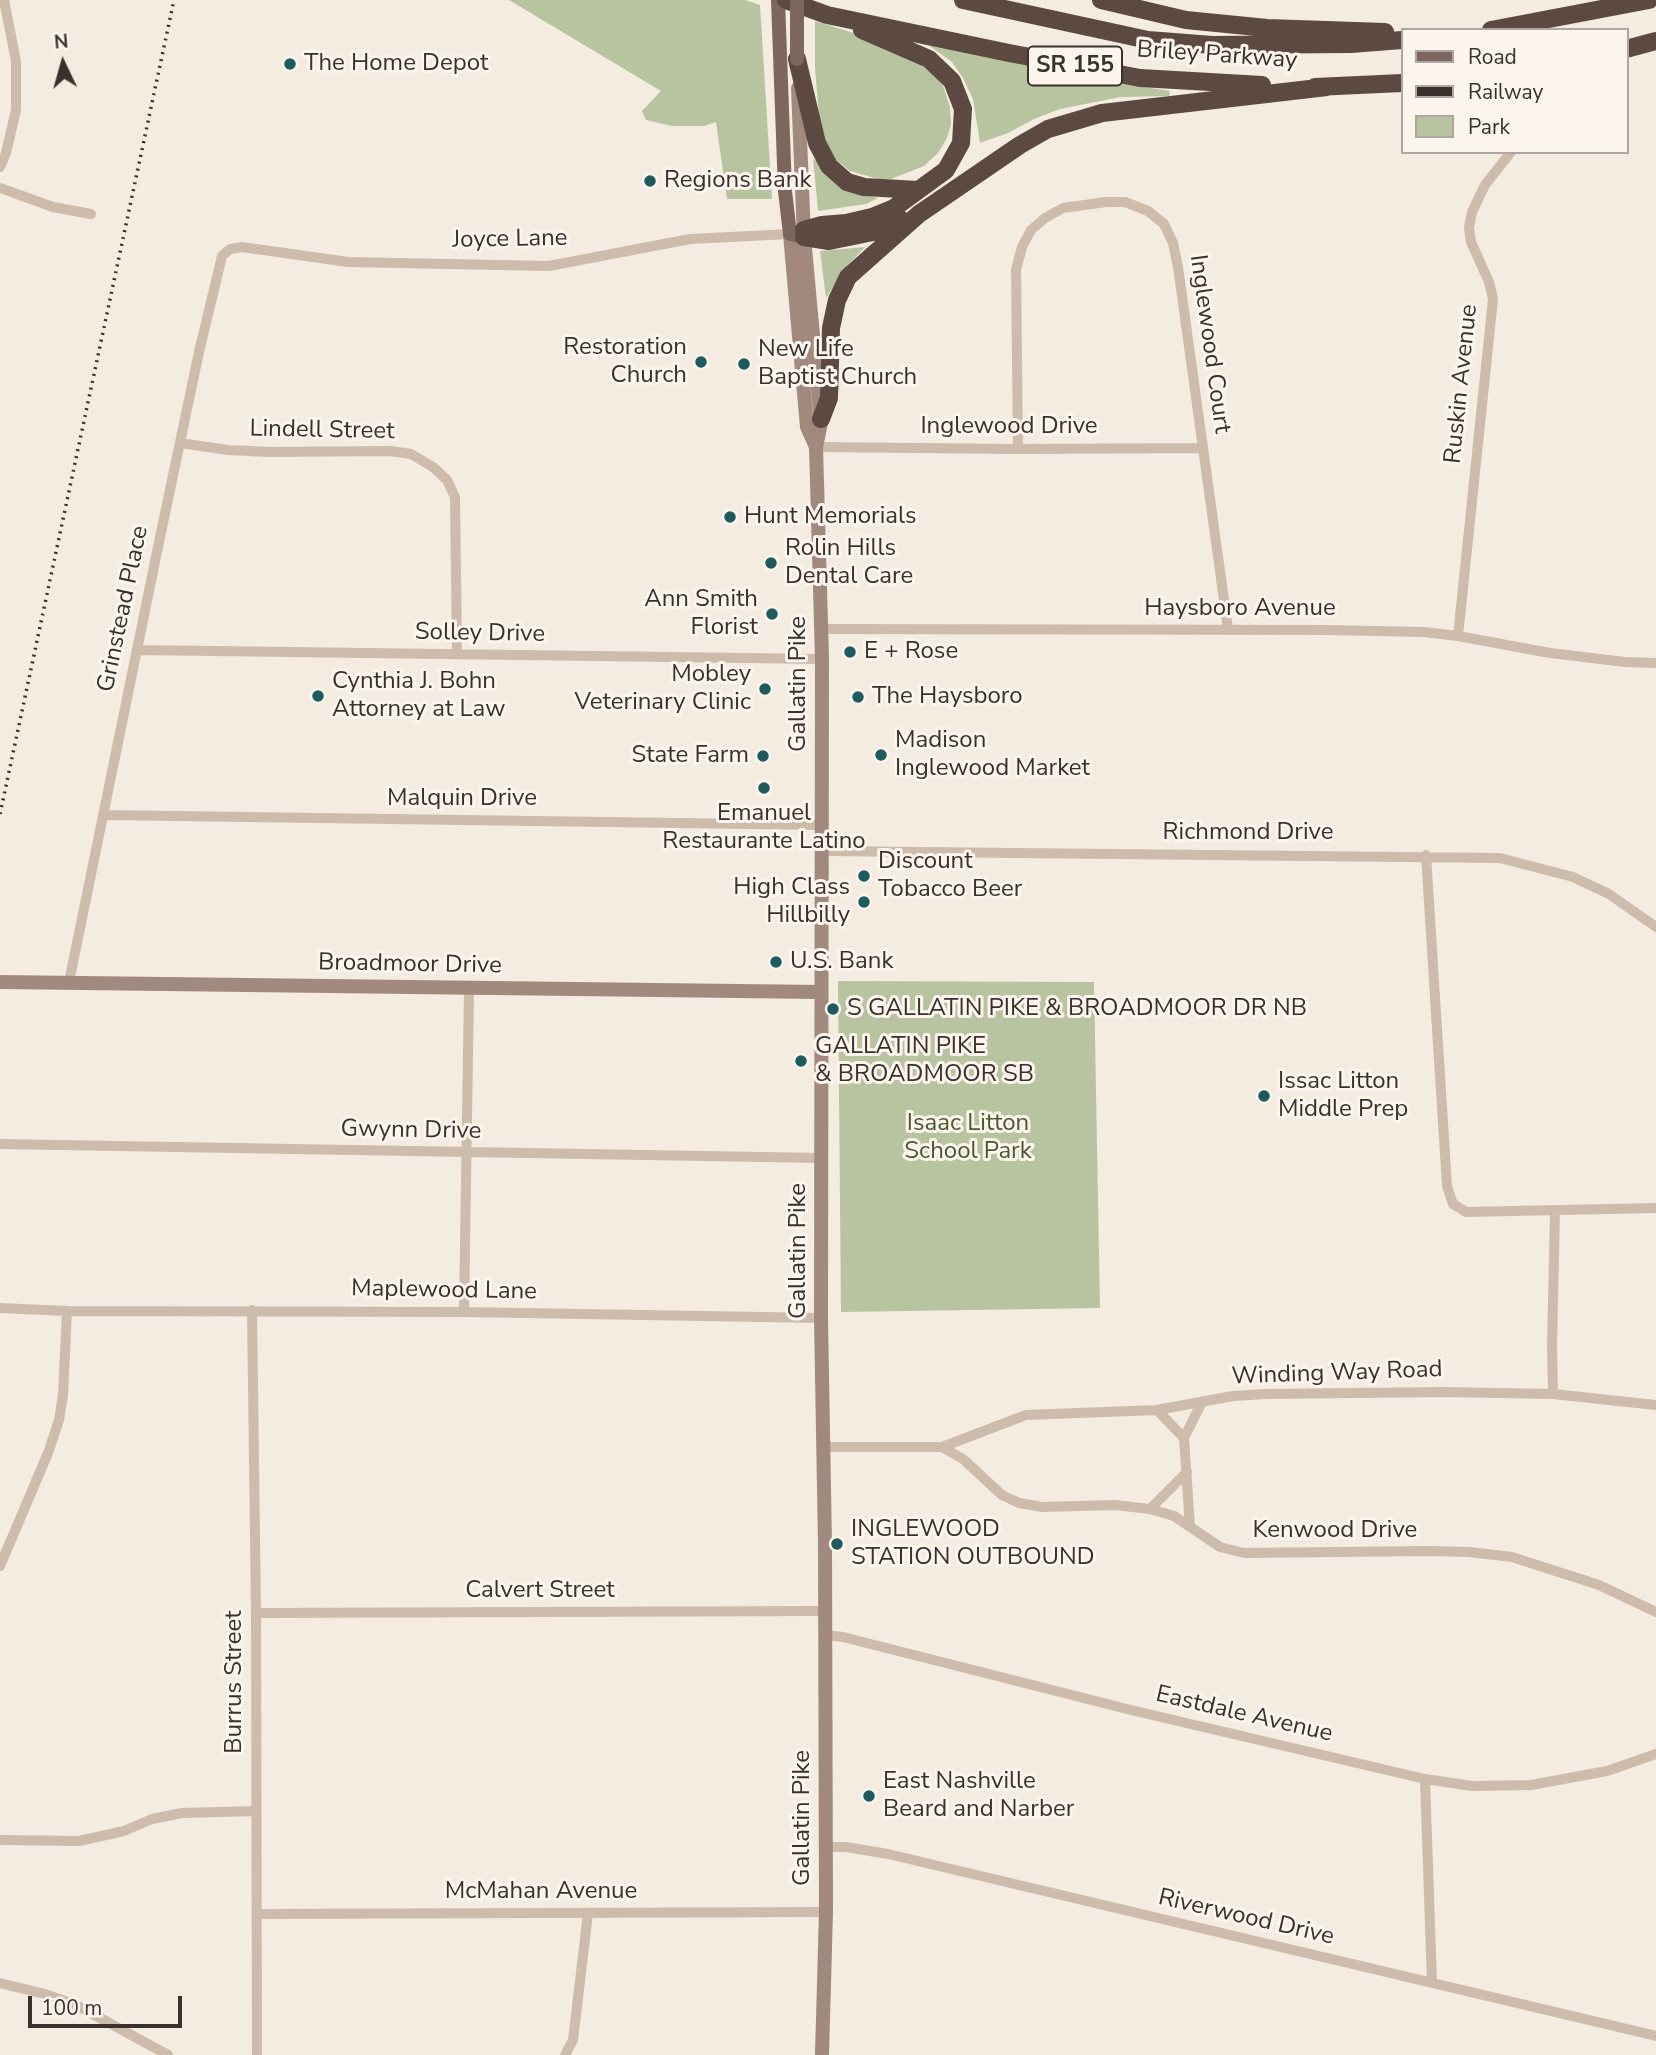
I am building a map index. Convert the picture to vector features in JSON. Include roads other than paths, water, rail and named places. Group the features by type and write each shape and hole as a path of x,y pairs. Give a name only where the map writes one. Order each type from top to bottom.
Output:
{"highway":[{"name":"Briley Parkway","path":"786,0 827,15 1140,78 1327,87 1400,83"},
{"name":"Briley Parkway","path":"963,0 1148,40 1212,45 1351,44 1400,40"},
{"path":"1101,0 1186,20 1267,28 1400,32"},
{"path":"1502,28 1649,0"},
{"path":"800,234 873,217 894,208 946,170 961,143 963,109 952,81 929,59 827,15"},
{"path":"1628,48 1656,41"},
{"path":"797,59 817,144 829,166 847,181 864,187 918,190"},
{"path":"821,419 829,398 831,328 836,300 848,277 919,214 1029,139 1048,129 1102,113 1327,87"},
{"path":"800,234 830,241 873,232 919,214"}],"main road":[{"name":"Gallatin Pike","path":"778,0 785,191 800,234 821,419 816,447 822,629 821,1318 827,1912 822,2055"},
{"name":"Gallatin Pike","path":"797,0 800,234 807,427 816,447"},
{"name":"Broadmoor Drive","path":"0,982 820,992"}],"street":[{"path":"0,167 16,110 16,61 4,0"},
{"name":"Ruskin Avenue","path":"1458,636 1493,299 1489,282 1471,242 1469,228 1472,212 1485,185 1509,154"},
{"path":"0,188 53,207 90,214"},
{"name":"Inglewood Court","path":"1018,449 1016,270 1021,247 1031,230 1063,208 1125,202 1148,211 1164,224 1173,243 1228,629"},
{"name":"Joyce Lane","path":"230,249 242,247 348,261 549,266 690,239 800,234"},
{"name":"Grinstead Place","path":"69,982 180,443 222,256 230,249"},
{"name":"Lindell Street","path":"180,443 228,450 269,452 390,452 411,454 433,467 447,480 455,497 457,654"},
{"name":"Inglewood Drive","path":"816,447 1202,447"},
{"name":"Haysboro Avenue","path":"822,629 1424,632 1550,653 1656,663"},
{"name":"Solley Drive","path":"137,650 822,659"},
{"name":"Malquin Drive","path":"103,816 821,825"},
{"name":"Richmond Drive","path":"822,851 1426,855 1500,858 1573,877 1609,894 1656,927"},
{"path":"1426,855 1447,1186 1453,1204 1466,1212 1656,1208"},
{"path":"464,1312 468,989"},
{"name":"Gwynn Drive","path":"0,1144 821,1158"},
{"path":"1553,1394 1555,1211"},
{"name":"Maplewood Lane","path":"0,1308 67,1311 252,1310 821,1318"},
{"name":"Burrus Street","path":"252,1310 257,2055"},
{"path":"0,1566 48,1453 59,1420 63,1395 67,1311"},
{"name":"Winding Way Road","path":"942,1447 1026,1415 1157,1410 1265,1394 1553,1394 1656,1405"},
{"path":"1190,1527 1184,1438 1202,1402"},
{"path":"1157,1410 1184,1438"},
{"path":"823,1447 942,1447"},
{"name":"Kenwood Drive","path":"942,1447 963,1459 1002,1495 1019,1503 1042,1507 1115,1505 1150,1509 1174,1516 1220,1547 1244,1553 1430,1551 1512,1557 1600,1585 1656,1612"},
{"path":"1150,1509 1186,1472"},
{"name":"Calvert Street","path":"256,1613 824,1611"},
{"name":"Eastdale Avenue","path":"825,1635 843,1637 1130,1710 1425,1779 1472,1786 1531,1785 1607,1771 1656,1754"},
{"path":"1425,1779 1432,1983"},
{"path":"0,1840 79,1841 124,1831 152,1819 182,1813 256,1811"},
{"name":"Riverwood Drive","path":"825,1847 846,1847 888,1854 1656,2036"},
{"name":"McMahan Avenue","path":"257,1914 827,1912"},
{"path":"565,2055 573,2040 588,1913"},
{"path":"0,1983 46,1994 76,2006 168,2055"}],"railway":[{"path":"0,814 174,0"}],"place":[{"name":"The Home Depot","path":"290,64"},
{"name":"Regions Bank","path":"650,181"},
{"name":"Restoration Church","path":"701,362"},
{"name":"New Life Baptist Church","path":"744,364"},
{"name":"Hunt Memorials","path":"730,517"},
{"name":"Rolin Hills Dental Care","path":"771,563"},
{"name":"Ann Smith Florist","path":"772,614"},
{"name":"E + Rose","path":"850,652"},
{"name":"Mobley Veterinary Clinic","path":"765,689"},
{"name":"Cynthia J. Bohn Attorney at Law","path":"318,696"},
{"name":"The Haysboro","path":"858,697"},
{"name":"Madison Inglewood Market","path":"881,755"},
{"name":"State Farm","path":"763,756"},
{"name":"Emanuel Restaurante Latino","path":"764,788"},
{"name":"Discount Tobacco Beer","path":"864,876"},
{"name":"High Class Hillbilly","path":"864,902"},
{"name":"U.S. Bank","path":"776,962"},
{"name":"S GALLATIN PIKE & BROADMOOR DR NB","path":"833,1009"},
{"name":"GALLATIN PIKE & BROADMOOR SB","path":"801,1061"},
{"name":"Issac Litton Middle Prep","path":"1264,1096"},
{"name":"INGLEWOOD STATION OUTBOUND","path":"837,1544"},
{"name":"East Nashville Beard and Narber","path":"869,1796"}],"park label":[{"name":"Isaac Litton School Park","path":"968,1138"}]}
